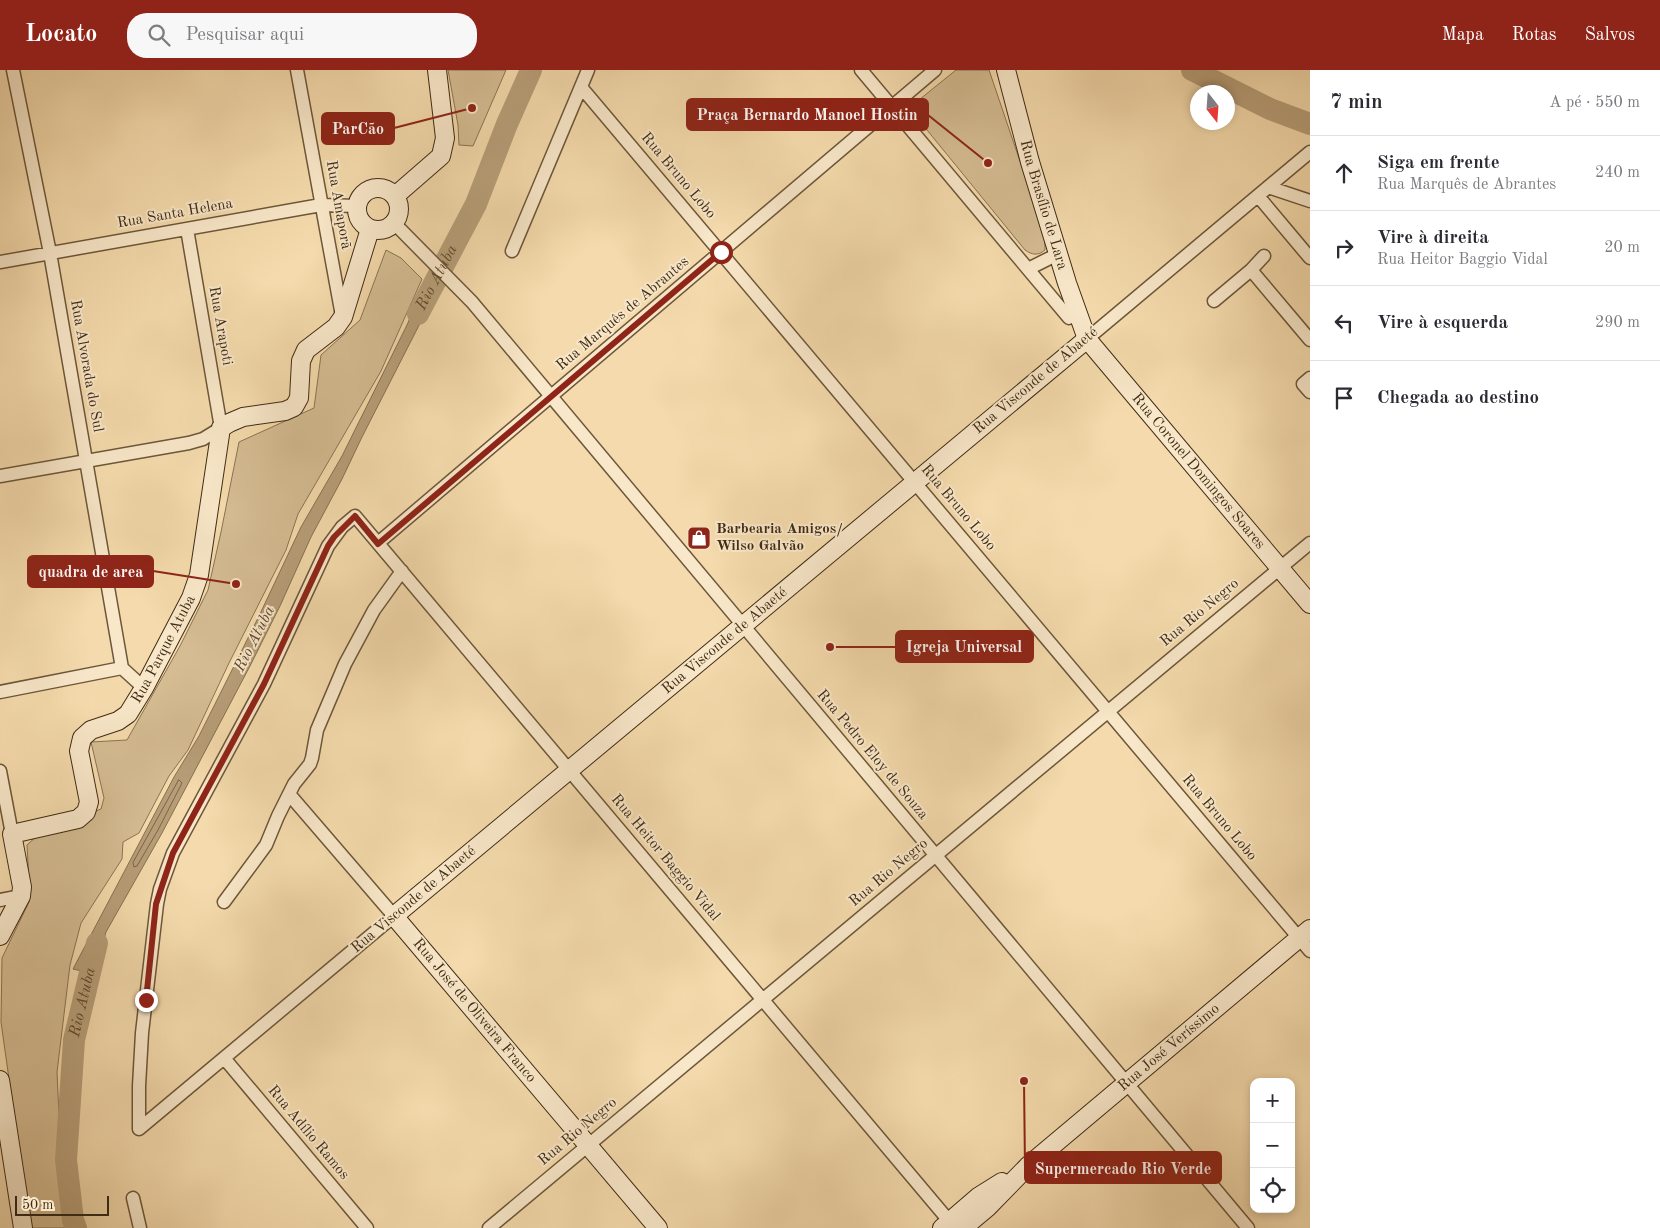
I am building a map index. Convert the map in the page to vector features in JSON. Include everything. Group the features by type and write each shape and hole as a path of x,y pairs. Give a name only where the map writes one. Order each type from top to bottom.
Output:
{"street":[{"name":"Rua Alvorada do Sul","path":"13,70 50,253 122,668"},
{"name":"Rua Amaporã","path":"297,70 342,317"},
{"path":"395,196 441,156 445,138 437,70"},
{"path":"512,251 588,70"},
{"path":"861,70 1070,318"},
{"name":"Rua Marquês de Abrantes","path":"378,544 935,70"},
{"name":"Rua Brasílio de Lara","path":"1006,70 1030,162 1058,254 1087,338"},
{"name":"Rua Bruno Lobo","path":"581,87 1108,711 1306,940"},
{"name":"Rua Visconde de Abaeté","path":"139,1129 1310,152"},
{"path":"1268,187 1310,201"},
{"path":"383,188 395,196 398,201 399,212 394,223 383,230 370,229 364,225 357,213 359,199 369,190 383,188"},
{"path":"1258,196 1310,258"},
{"name":"Rua Santa Helena","path":"0,262 321,205 357,206"},
{"name":"Rua Pedro Eloy de Souza","path":"394,223 472,302 1248,1228"},
{"name":"Rua Arapoti","path":"187,229 221,428"},
{"path":"0,476 188,443 203,438 243,417 285,411 294,407 299,398 301,361 306,350 336,327 342,317 370,229"},
{"path":"1028,269 1058,254"},
{"path":"1214,301 1251,270 1264,256"},
{"path":"1251,270 1310,340"},
{"name":"Rua Coronel Domingos Soares","path":"1087,338 1310,604"},
{"path":"1310,378 1303,384 1310,392"},
{"name":"Rua Parque Atuba","path":"12,834 78,819 86,812 89,802 79,751 82,738 91,730 118,721 128,714 144,688 191,598 199,575 221,428"},
{"name":"Rua Heitor Baggio Vidal","path":"139,1129 138,1086 142,1033 156,904 165,876 181,838 264,684 328,546 334,537 355,516 952,1226"},
{"name":"Rua Rio Negro","path":"489,1228 1310,542"},
{"path":"224,902 266,845 289,794 312,758 317,730 356,640 374,610 402,571"},
{"path":"0,692 122,668 144,688"},
{"path":"0,771 22,887 21,896 0,936"},
{"name":"Rua José de Oliveira Franco","path":"289,794 658,1228"},
{"path":"0,900 21,896"},
{"name":"Rua José Veríssimo","path":"952,1226 988,1206 1028,1166 1126,1083 1306,940"},
{"name":"Rua Adílio Ramos","path":"224,1058 367,1228"},
{"path":"0,1080 2,1113 23,1228"},
{"path":"133,1198 140,1228"}],"shaded area":[{"path":"448,70 506,70 473,146 459,145 458,125"},
{"path":"956,70 989,70 1045,235 1045,250 1040,253 1033,254 1025,250 909,108"},
{"path":"386,250 401,258 422,279 381,371 298,514 286,550 188,750 169,776 139,833 123,842 122,859 81,923 70,965 57,1072 62,1183 67,1228 30,1228 1,1022 2,958 29,902 27,845 39,834 101,809 104,798 91,742 127,740 180,646 208,590 239,442 314,408 321,355 360,320"}],"water":[{"path":"427,278 436,292 311,537 250,666 162,833 106,932 94,974 73,969 174,777 199,736 301,527 342,456 407,325"}],"waterway":[{"name":"Rio Atuba","path":"418,314 476,204 507,124 531,70"},
{"path":"1192,70 1270,109 1310,124"},
{"name":"Rio Atuba","path":"76,1228 73,1220 66,1160 74,1040 97,943"}],"place":[{"name":"ParCão","path":"472,108"},
{"name":"Praça Bernardo Manoel Hostin","path":"988,163"},
{"name":"Barbearia Amigos/ Wilso Galvão","path":"699,538"},
{"name":"quadra de area","path":"236,584"},
{"name":"Igreja Universal","path":"830,647"},
{"name":"Supermercado Rio Verde","path":"1024,1081"}],"route":[{"path":"146,1000 156,904 173,853 248,716 316,568 334,537 355,516 378,544 721,252"}]}
